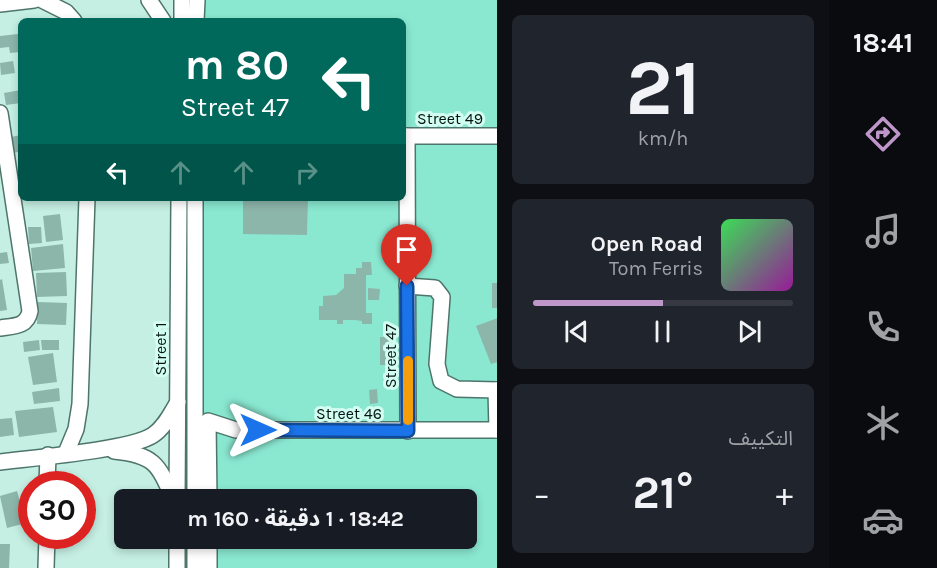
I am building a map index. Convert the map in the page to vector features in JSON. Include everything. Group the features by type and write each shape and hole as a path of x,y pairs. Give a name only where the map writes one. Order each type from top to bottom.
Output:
{"street":[{"path":"0,4 34,0"},
{"path":"42,0 66,12 71,18"},
{"path":"149,0 161,18"},
{"path":"182,0 182,18"},
{"path":"196,18 197,0"},
{"path":"0,113 7,206 30,311 28,319 23,324 0,328"},
{"name":"Street 49","path":"406,136 497,136"},
{"path":"66,453 76,429 80,404 87,201"},
{"path":"169,201 171,315 177,339"},
{"name":"Street 1","path":"176,489 180,201"},
{"path":"195,201 195,489"},
{"name":"Street 47","path":"406,201 408,431"},
{"path":"407,286 435,288 442,297 437,364 441,381 457,389 497,390 497,430"},
{"path":"0,462 136,442 152,436 161,429 178,400"},
{"name":"Street 46","path":"236,430 209,444 208,420 236,430 497,430"},
{"path":"209,444 209,489"},
{"path":"96,449 146,456 157,466 170,489"},
{"path":"47,471 48,455"},
{"path":"46,568 47,549"},
{"path":"177,549 177,568"},
{"path":"195,549 195,568"},
{"path":"209,549 209,568"}],"green space":[{"path":"187,0 497,0 497,568 184,568 184,549 477,549 477,489 184,489 186,201 406,201 406,18 187,18"}],"building":[{"path":"18,34 18,52 10,53 9,47 0,48 0,36"},
{"path":"13,61 15,73 1,75 0,63"},
{"path":"18,91 18,103 6,105 4,93"},
{"path":"18,136 18,152 14,153 11,137"},
{"path":"243,201 308,201 307,235 243,234"},
{"path":"60,214 63,240 46,242 43,216"},
{"path":"28,227 41,227 42,243 29,244"},
{"path":"63,244 65,268 33,271 31,248"},
{"path":"7,252 9,263 0,264 0,253"},
{"path":"362,262 371,262 372,275 366,275 366,313 372,313 372,324 362,324 362,321 355,320 343,320 343,324 337,324 337,320 319,320 319,306 323,306 323,296 336,295 344,288 344,274 356,274 356,268 362,268"},
{"path":"66,272 67,296 37,297 36,273"},
{"path":"2,279 7,310 0,311 0,280"},
{"path":"492,283 497,283 497,308 492,308"},
{"path":"368,288 380,289 379,300 368,300"},
{"path":"38,302 67,303 66,325 37,324"},
{"path":"497,318 497,362 491,364 476,326"},
{"path":"380,337 389,337 389,365 380,365"},
{"path":"39,340 40,350 24,352 23,342"},
{"path":"41,340 59,340 59,350 42,350"},
{"path":"53,353 57,382 33,385 28,357"},
{"path":"59,388 60,401 34,404 32,392"},
{"path":"377,389 378,403 370,404 369,390"},
{"path":"53,407 57,432 19,437 15,411"},
{"path":"12,418 14,435 0,437 0,419"},
{"path":"17,491 18,525 7,528 0,496"},
{"path":"0,544 10,544 9,568 0,568"}],"slow traffic":[{"path":"408,361 408,420"}],"route":[{"path":"258,430 408,431 407,286"}]}
